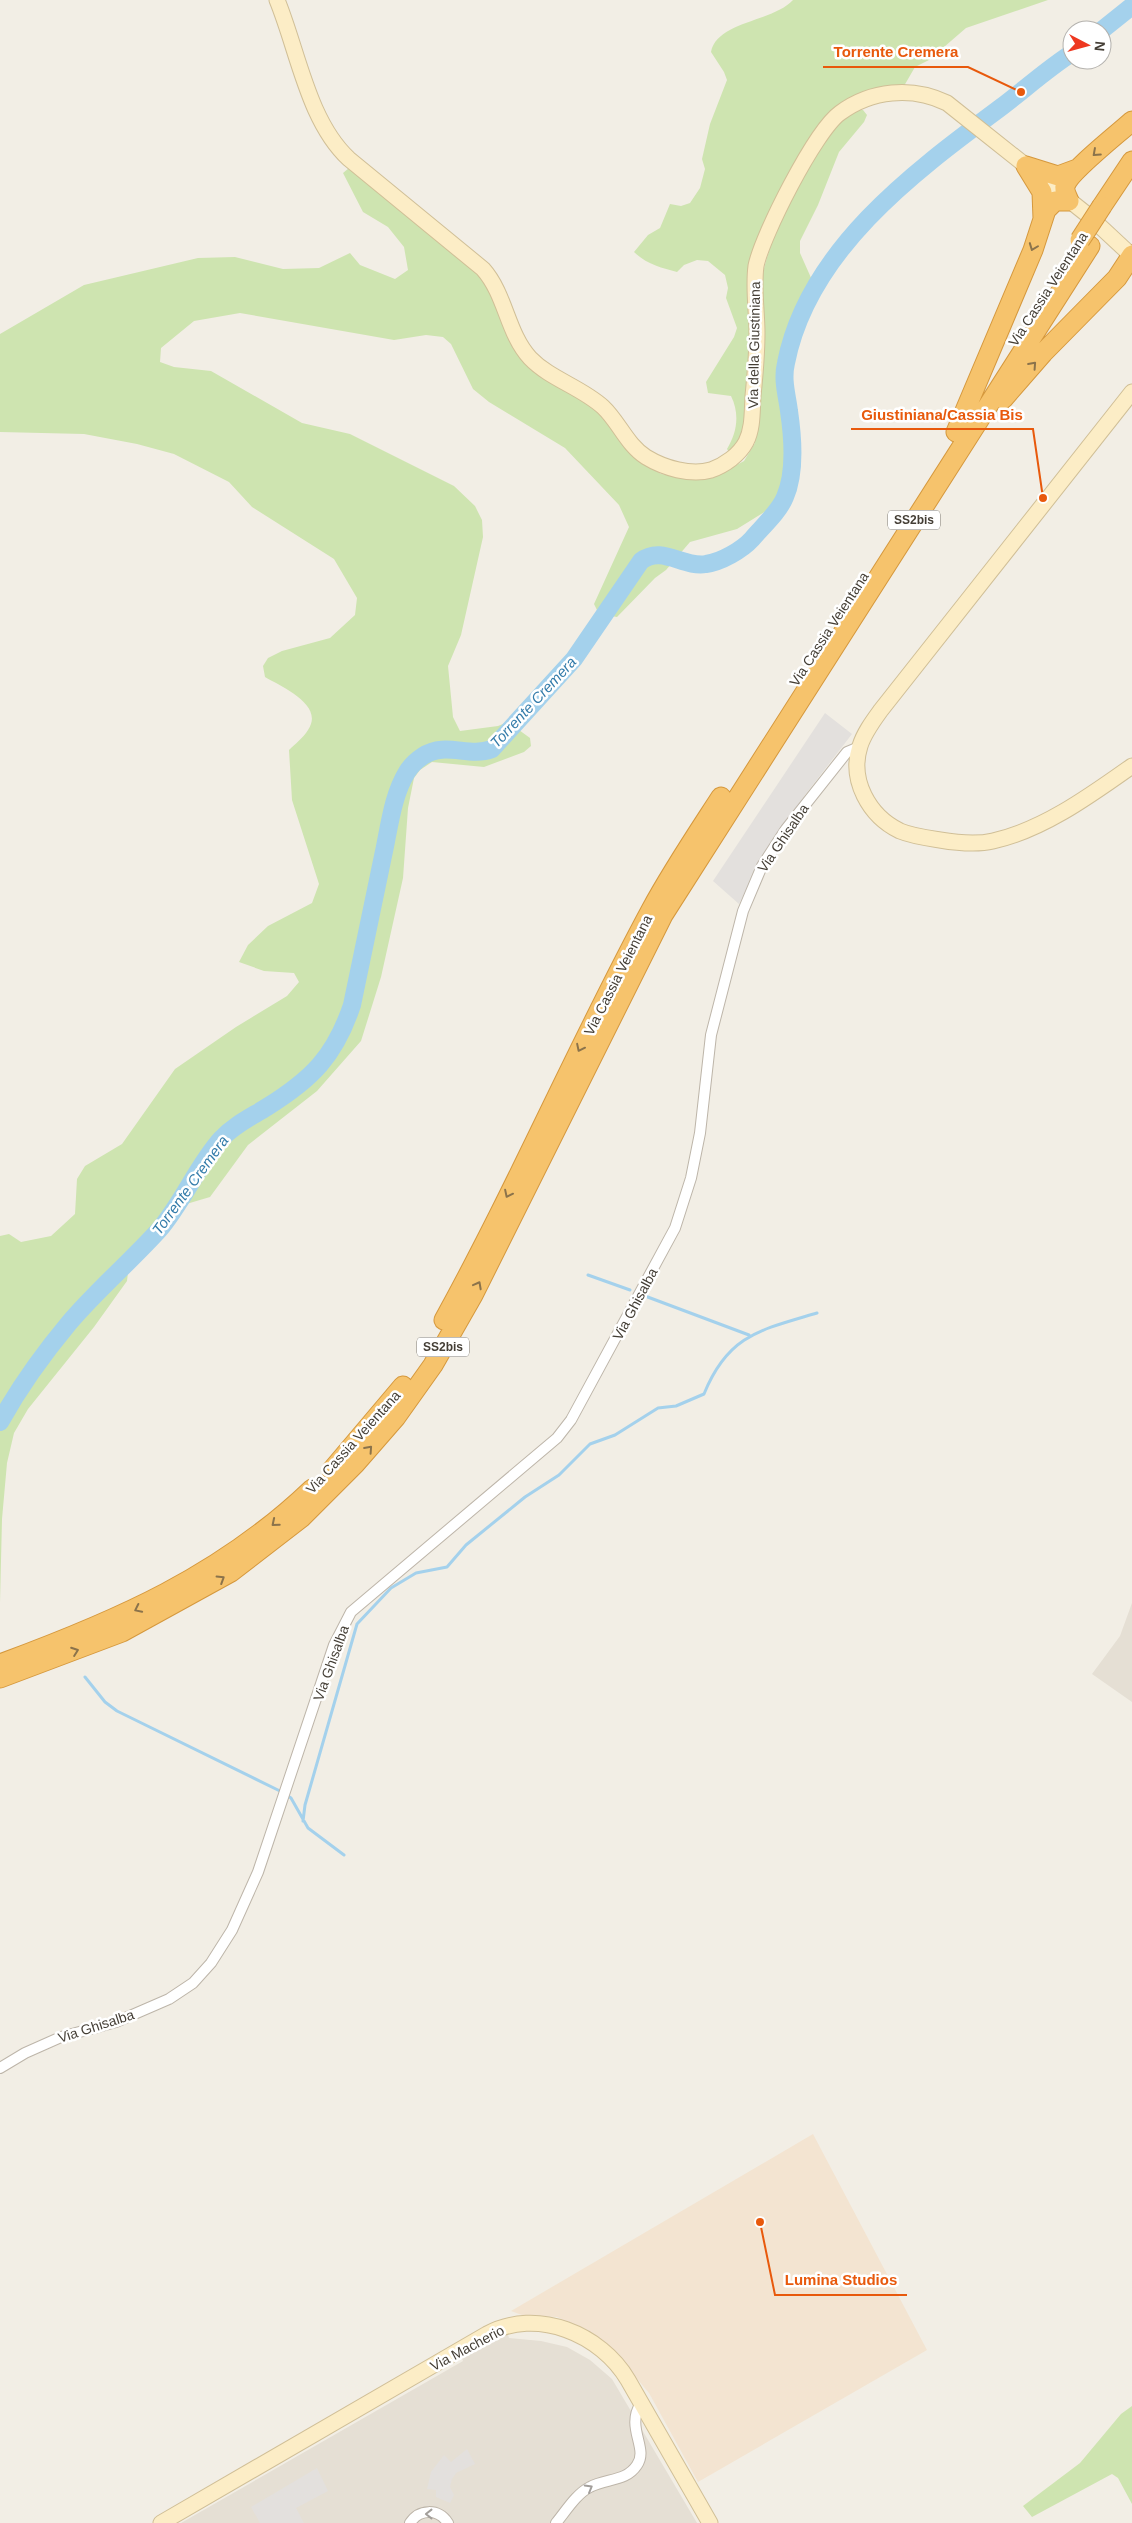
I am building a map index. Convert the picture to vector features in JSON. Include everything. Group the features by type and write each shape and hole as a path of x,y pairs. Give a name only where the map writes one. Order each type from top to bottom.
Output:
{"highway":[{"path":"958,441 1033,250 1043,219 1053,202 1059,200 1069,201 1065,190 1066,184 1078,170 1132,121"},
{"name":"Via Cassia Veientana","path":"0,1664 26,1662 122,1632 231,1572 301,1518 383,1434 429,1370 473,1295 663,915 688,861 1107,209 1132,161"},
{"path":"1026,166 1058,176 1078,170"},
{"path":"1026,166 1042,192 1043,219"},
{"name":"Via Cassia Veientana","path":"1107,209 1132,182"},
{"path":"958,441 1107,288 1130,251"},
{"path":"1107,288 1121,283 1132,283"},
{"name":"Via Cassia Veientana","path":"0,1678 26,1662"}],"street":[{"name":"Via della Giustiniana","path":"277,0 318,116 329,137 341,152 483,269 500,296 521,346 533,360 600,404 642,454 662,465 688,472 705,472 724,464 740,451 747,438 752,421 756,350 755,285 757,262 765,241 799,171 823,129 836,116 855,104 887,93 908,92 929,96 960,112 1130,251"},
{"path":"1132,392 881,710 859,747 857,766 859,784 866,801 882,819 908,834 963,843 993,841 1027,829 1061,812 1132,766"},
{"name":"Via Ghisalba","path":"0,2068 25,2053 61,2037 116,2022 169,1999 193,1983 216,1957 244,1906 285,1794 334,1645 351,1612 558,1438 582,1403 675,1228 684,1201 700,1133 715,1020 743,911 756,879 771,851 816,790 847,752 859,747"},
{"name":"Via Macherio","path":"161,2523 491,2332 507,2326 548,2325 584,2337 613,2359 641,2402 710,2523"},
{"path":"556,2523 584,2490 596,2484 622,2477 638,2464 641,2452 634,2416 641,2402"},
{"path":"410,2523 419,2514 426,2512 440,2515 448,2523"}],"shaded area":[{"path":"825,713 852,734 805,795 760,862 739,904 713,881"},
{"path":"1132,1603 1132,1702 1092,1674 1120,1636"},
{"path":"813,2134 927,2350 698,2482 649,2393 610,2347 588,2330 557,2317 522,2315 511,2311"},
{"path":"507,2332 509,2338 541,2341 567,2347 590,2360 612,2379 697,2523 181,2523 463,2361 461,2355"},
{"path":"467,2449 475,2464 456,2473 452,2479 450,2487 454,2495 450,2503 436,2497 436,2490 427,2489 431,2472 444,2455 451,2462"},
{"path":"317,2468 328,2491 296,2508 304,2523 260,2523 251,2507"}],"green space":[{"path":"793,0 1048,0 966,28 929,60 915,67 904,86 843,104 764,237 749,429 729,452 727,449 736,423 734,403 731,396 708,393 706,382 734,337 737,328 726,298 728,288 725,275 708,261 697,260 684,265 677,272 649,263 634,252 648,235 660,228 670,204 681,206 690,203 700,188 705,169 702,159 710,124 727,80 711,52 715,42 734,28 773,13"},
{"path":"854,110 863,110 867,115 864,122 839,152 818,205 800,241 800,253 812,280 812,292 793,327 778,384 783,398 791,406 794,419 791,453 778,496 771,508 737,529 690,542 666,570 655,578 617,617 599,614 594,604 629,527 619,505 565,448 489,402 473,389 451,344 443,337 426,335 394,340 240,313 194,321 161,348 160,362 174,367 211,371 302,423 350,434 454,486 475,506 482,520 483,537 461,635 448,666 453,717 460,731 498,726 508,722 530,738 531,746 524,752 484,767 432,762 420,770 414,778 408,808 403,878 381,977 361,1041 317,1091 248,1145 210,1197 183,1205 129,1264 127,1281 94,1327 28,1409 14,1433 7,1463 2,1519 0,1603 0,1236 9,1234 21,1242 51,1236 75,1214 77,1179 85,1166 122,1144 175,1069 236,1027 287,996 299,982 294,973 264,971 239,962 248,945 268,926 312,903 319,884 292,800 289,750 308,730 312,721 311,713 299,698 265,677 263,666 268,658 282,651 330,638 355,615 357,598 334,559 252,507 229,482 174,454 137,444 84,434 0,432 0,334 84,285 198,258 235,257 283,269 319,268 350,253 360,265 395,279 408,270 404,247 388,227 363,212 343,173 349,168 483,278 500,304 513,346 594,408 644,464 661,474 688,478 716,476 744,461 755,443 762,280 779,224 800,178 822,141 839,121"},
{"path":"1132,2406 1132,2504 1118,2478 1112,2474 1032,2517 1023,2506 1080,2463 1121,2414"}],"waterway":[{"name":"Torrente Cremera","path":"1112,22 1132,6"},
{"name":"Torrente Cremera","path":"0,1422 32,1371 69,1323 168,1219 221,1139 237,1125 283,1097 297,1086 320,1065 330,1052 338,1039 352,1005 392,813 402,781 410,768 421,758 440,750 474,752 492,749 574,659 641,561 657,555 689,563 706,564 731,555 752,539 779,508 785,497 791,477 792,443 784,375 798,322 817,284 841,250 869,217 900,187 933,159 1062,60"},
{"path":"588,1275 630,1290"},
{"path":"645,1296 749,1335"},
{"path":"303,1821 305,1805 357,1624 391,1588 416,1573 447,1567 466,1545 525,1497 559,1475 590,1444 615,1435 658,1408 676,1406 704,1394 713,1374 724,1359 735,1347 748,1338 779,1325 817,1313"},
{"path":"85,1677 105,1702 117,1711 291,1798 308,1828 344,1855"}],"place":[{"name":"Torrente Cremera","path":"1021,92"},
{"name":"Giustiniana/Cassia Bis","path":"1043,498"},
{"name":"Lumina Studios","path":"760,2222"}]}
